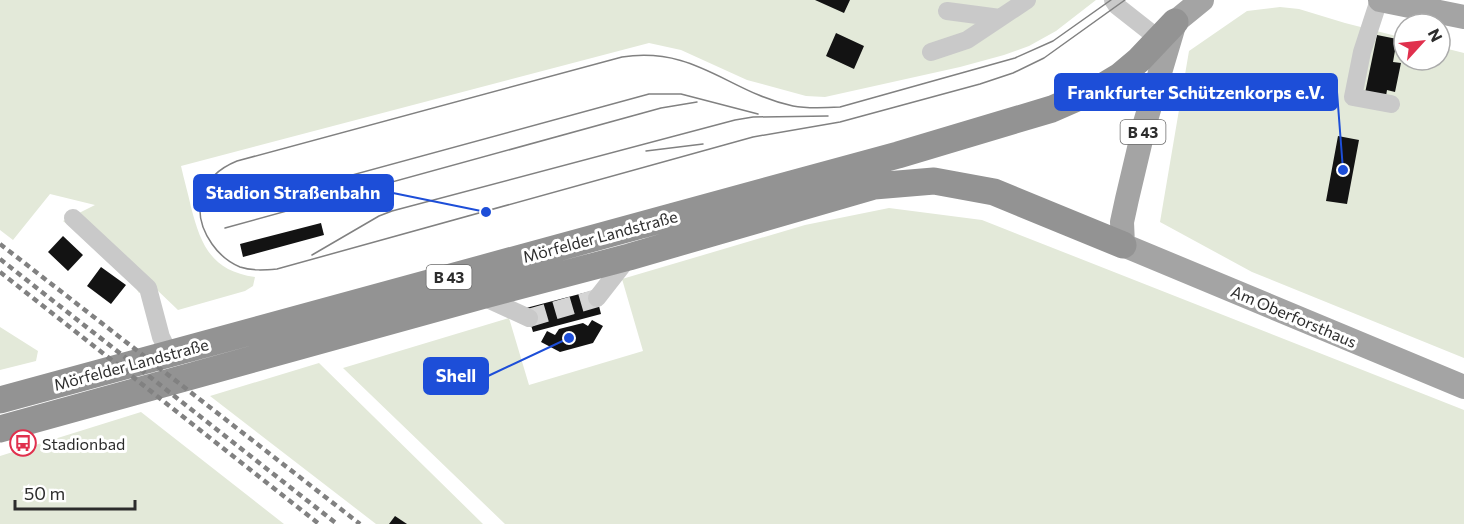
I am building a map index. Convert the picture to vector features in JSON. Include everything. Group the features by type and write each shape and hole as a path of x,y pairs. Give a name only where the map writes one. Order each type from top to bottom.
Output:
{"highway":[{"name":"Mörfelder Landstraße","path":"0,400 898,155 1052,109 1100,88 1120,76 1174,20"},
{"name":"Mörfelder Landstraße","path":"0,429 629,257 874,186 934,182 994,192 1123,245"}],"main road":[{"name":"B 43","path":"1123,245 1122,222 1127,199 1145,123 1174,20 1202,0"},
{"path":"1379,0 1460,17"},
{"name":"Am Oberforsthaus","path":"1123,245 1464,387"}],"street":[{"path":"931,52 967,40 1027,0"},
{"path":"1113,0 1117,6 1174,20"},
{"path":"1379,0 1362,52 1353,97 1391,104"},
{"path":"1433,0 1460,17"},
{"path":"947,11 1000,18"},
{"path":"73,218 148,288 161,337 169,353"},
{"path":"597,298 629,257"},
{"path":"482,296 529,318"}],"green space":[{"path":"0,0 1096,0 1056,31 1029,46 1004,55 825,97 806,96 747,80 681,50 649,43 181,166 195,221 204,245 218,262 228,269 255,277 253,286 245,291 178,310 155,288 139,293 125,271 63,221 95,205 50,194 13,240 0,230"},
{"path":"1280,7 1299,9 1392,35 1392,72 1452,72 1452,50 1464,53 1464,358 1252,272 1160,222 1189,51 1247,11"},
{"path":"889,208 982,220 1464,410 1464,524 505,524 343,368 509,318 529,385 643,351 622,279 805,225"},
{"path":"0,327 38,351 36,361 0,370"},
{"path":"319,363 483,524 376,524 210,396"},
{"path":"141,412 284,524 0,524 0,456"}],"building":[{"path":"815,0 850,0 844,13"},
{"path":"836,33 864,46 854,69 826,56"},
{"path":"1377,35 1392,38 1392,72 1399,72 1395,92 1387,90 1385,102 1364,98"},
{"path":"1338,136 1359,140 1347,204 1326,201"},
{"path":"321,223 324,235 243,257 240,244"},
{"path":"63,236 83,255 68,271 48,252"},
{"path":"101,267 126,285 111,304 87,286"},
{"path":"595,290 601,314 533,332 526,308"},
{"path":"592,320 603,326 593,343 560,352 541,342 547,331 555,335 559,329 583,323 588,326"},
{"path":"395,516 407,524 389,524"}],"tunnel":[{"path":"529,318 597,298"}],"tram line":[{"path":"1111,0 1053,41 1015,58 840,107 793,106 749,91 711,72 671,58 648,55 622,57 237,161 224,168 207,185 200,207 201,219 212,244 232,263 249,269 277,269 753,137 840,122 980,84 1013,73 1044,58 1125,0"},
{"path":"220,211 649,94 681,94 758,114"},
{"path":"225,228 661,108 697,102"},
{"path":"312,255 379,216 392,211 735,120 753,117 828,116"},
{"path":"646,151 703,144"}],"railway":[{"path":"0,244 360,524"},
{"path":"0,259 337,524"},
{"path":"0,272 319,524"}],"place":[{"name":"Frankfurter Schützenkorps e.V.","path":"1343,170"},
{"name":"Stadion Straßenbahn","path":"486,212"},
{"name":"Shell","path":"569,338"},
{"name":"Stadionbad","path":"23,443"}]}
